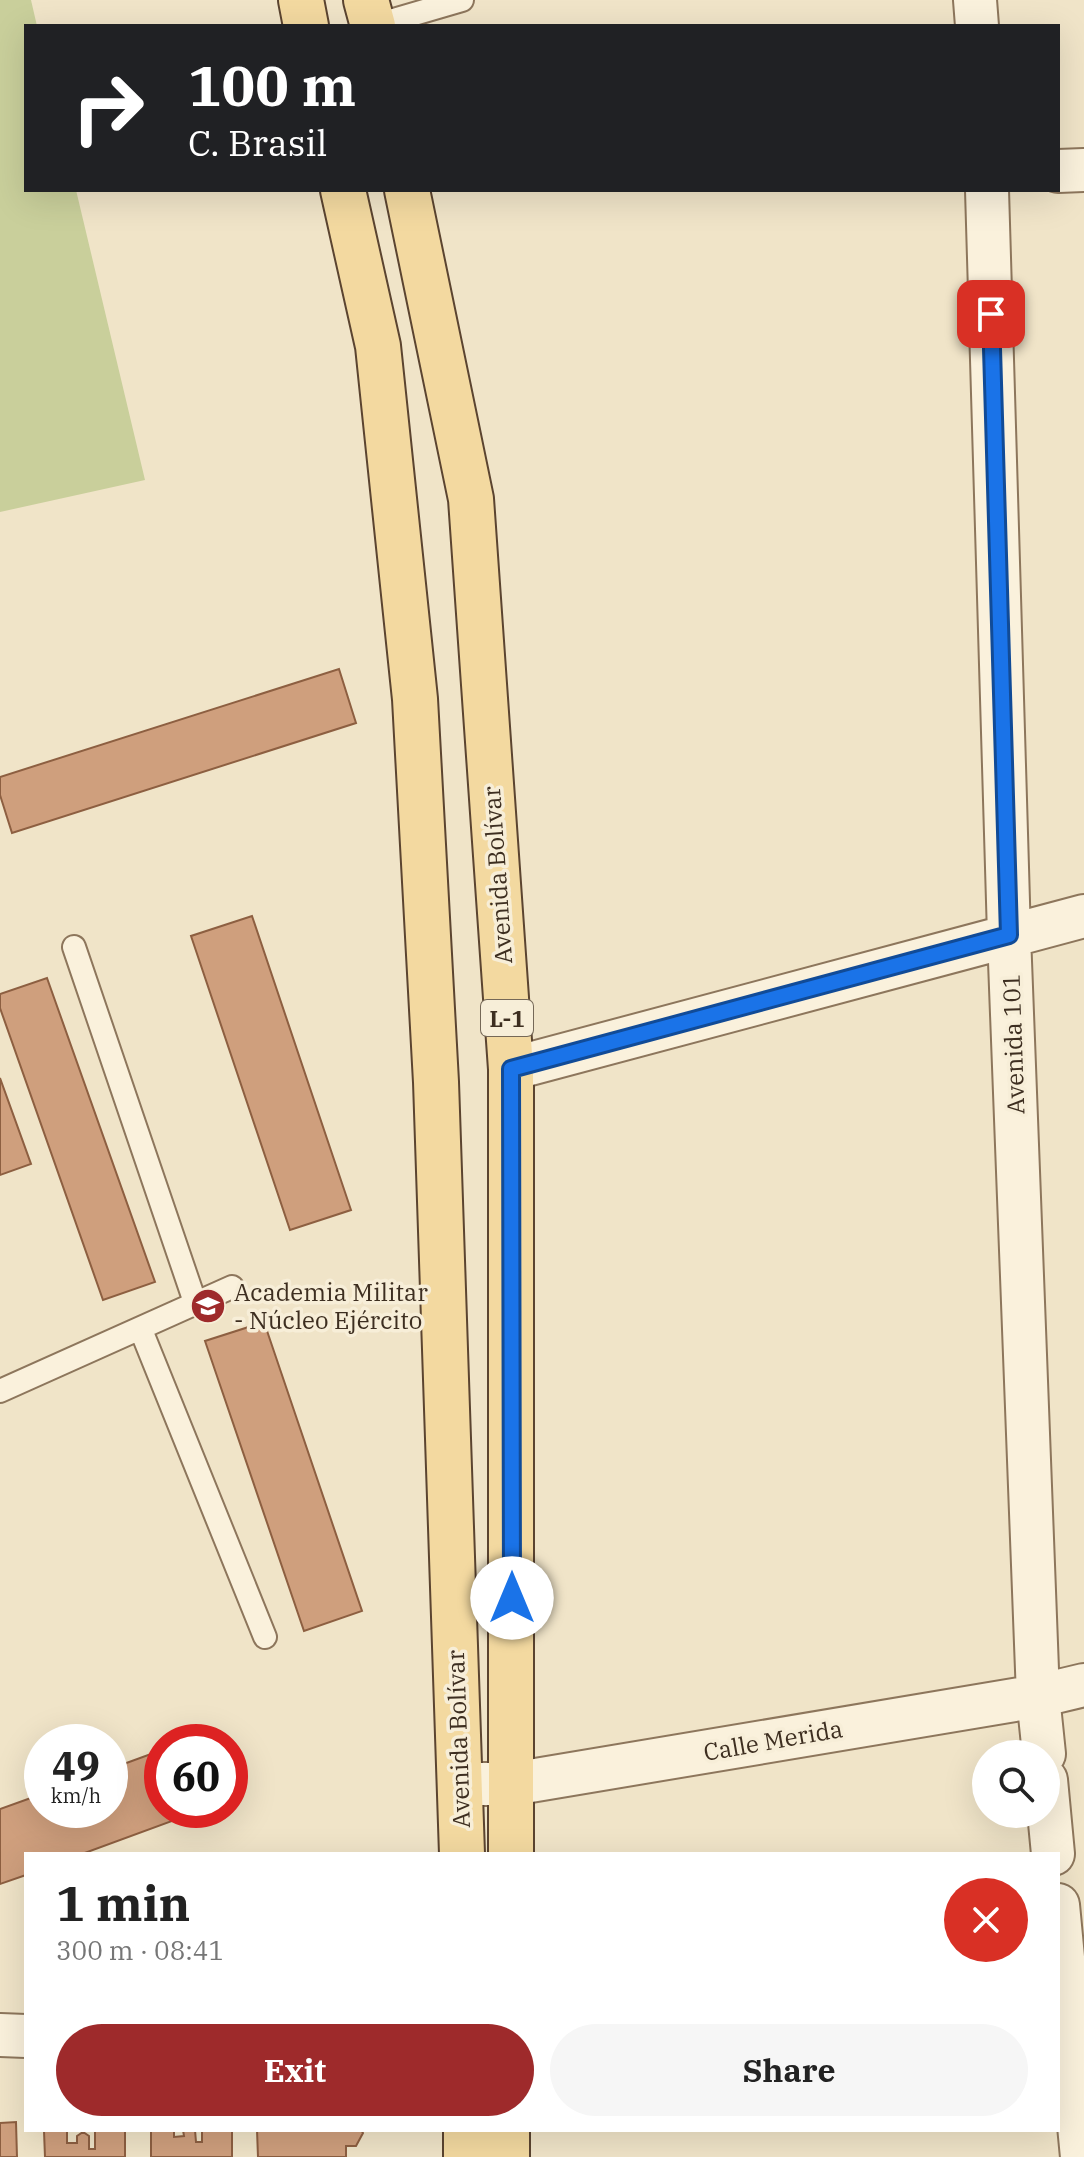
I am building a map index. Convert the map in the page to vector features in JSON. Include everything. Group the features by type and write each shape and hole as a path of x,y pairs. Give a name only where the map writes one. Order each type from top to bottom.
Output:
{"main road":[{"path":"301,0 306,24"},
{"path":"366,0 372,24"},
{"name":"Avenida Bolívar","path":"343,192 378,346 415,699 436,1082 462,1852"},
{"name":"Avenida Bolívar","path":"407,192 471,499 511,1069 511,1852"},
{"path":"466,2132 466,2157"},
{"path":"507,2132 507,2157"}],"street":[{"path":"975,0 977,24"},
{"path":"1060,171 1084,170"},
{"name":"Avenida 101","path":"987,192 1009,935 1038,1696 1043,1740"},
{"path":"511,1069 1084,916"},
{"name":"Calle Merida","path":"460,1784 512,1784 1038,1696 1084,1685"},
{"path":"1051,1828 1053,1852"},
{"path":"1060,1926 1082,2157"},
{"path":"0,2035 24,2036"}],"lane":[{"path":"380,24 462,0"},
{"path":"74,947 196,1305"},
{"path":"0,1391 232,1287"},
{"path":"141,1330 265,1637"}],"green space":[{"path":"0,0 31,0 37,24 24,24 24,192 76,192 145,480 0,512"}],"building":[{"path":"339,669 356,723 12,833 0,795 0,777"},
{"path":"252,916 351,1210 290,1230 191,936"},
{"path":"47,978 155,1282 103,1300 0,1008 0,994"},
{"path":"0,1078 31,1164 0,1175"},
{"path":"264,1322 362,1611 304,1631 205,1341"},
{"path":"144,1757 144,1828 153,1828 87,1852 24,1852 24,1876 0,1884 0,1809 24,1800 24,1828 128,1828 128,1762"},
{"path":"16,2122 17,2157 0,2157 0,2123"},
{"path":"44,2132 67,2132 67,2143 77,2143 77,2136 83,2132 89,2136 89,2149 95,2149 95,2132 125,2132 125,2157 45,2157"},
{"path":"151,2132 174,2132 174,2137 184,2136 183,2132 195,2132 196,2142 202,2142 202,2132 232,2132 232,2157 151,2157"},
{"path":"257,2132 363,2133 356,2146 346,2146 346,2157 258,2157"}],"place":[{"name":"Academia Militar - Núcleo Ejército","path":"208,1306"}],"route":[{"path":"512,1598 511,1069 1009,935 991,314"}]}
